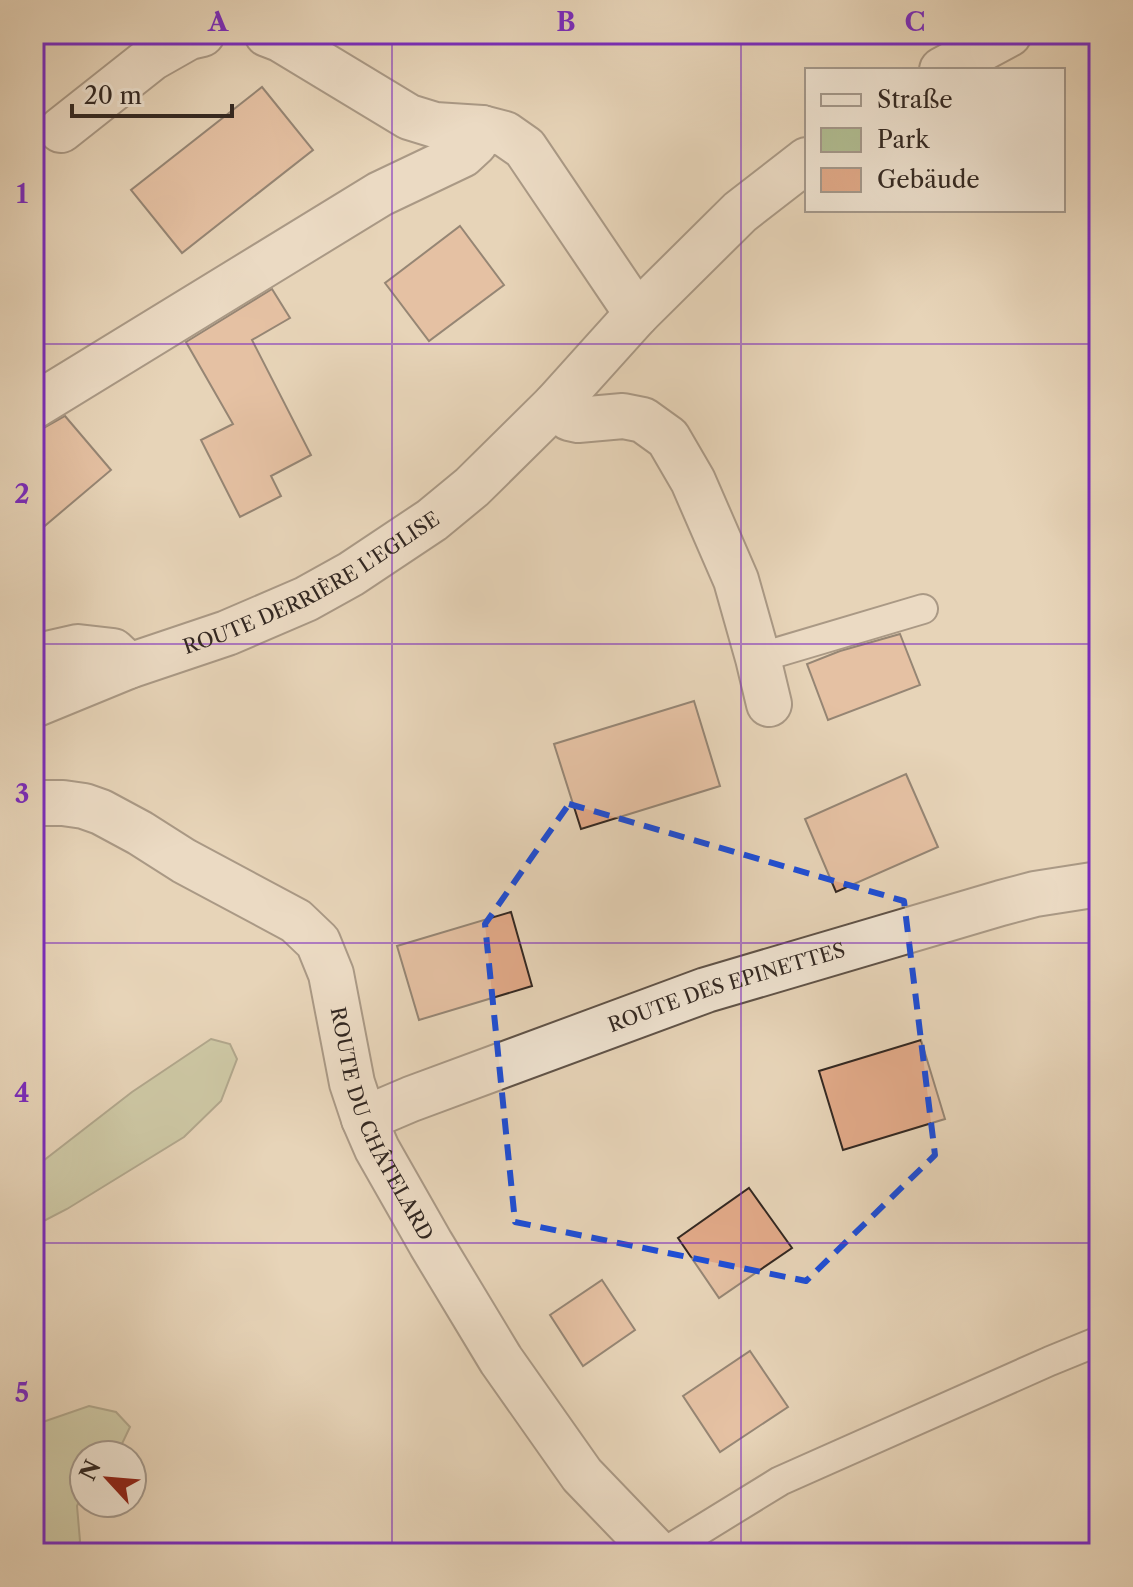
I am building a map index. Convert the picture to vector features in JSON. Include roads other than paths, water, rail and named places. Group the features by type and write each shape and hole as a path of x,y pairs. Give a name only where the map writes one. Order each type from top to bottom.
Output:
{"street":[{"path":"61,130 152,58 189,37 202,34"},
{"path":"267,34 409,117 435,125 482,128 505,134 525,148 637,314"},
{"path":"946,68 1009,34"},
{"path":"34,406 380,194 462,155 475,143 482,128"},
{"name":"ROUTE DERRIÈRE L'EGLISE","path":"34,705 129,666 227,633 306,599 351,574 432,520 472,487 555,405 637,314 740,212 805,162"},
{"path":"555,405 569,418 578,420 623,416 643,420 668,438 693,481 736,580 769,704"},
{"path":"34,657 78,647 113,651 129,666"},
{"name":"ROUTE DU CHÂTELARD","path":"34,803 63,803 101,812 184,861 283,913 318,942 331,974 352,1083 377,1149 501,1360 582,1475 660,1553"},
{"name":"ROUTE DES EPINETTES","path":"364,1119 706,990 1001,903 1099,884"}],"lane":[{"path":"758,658 923,609"},
{"path":"660,1553 780,1481 1099,1341"}]}
